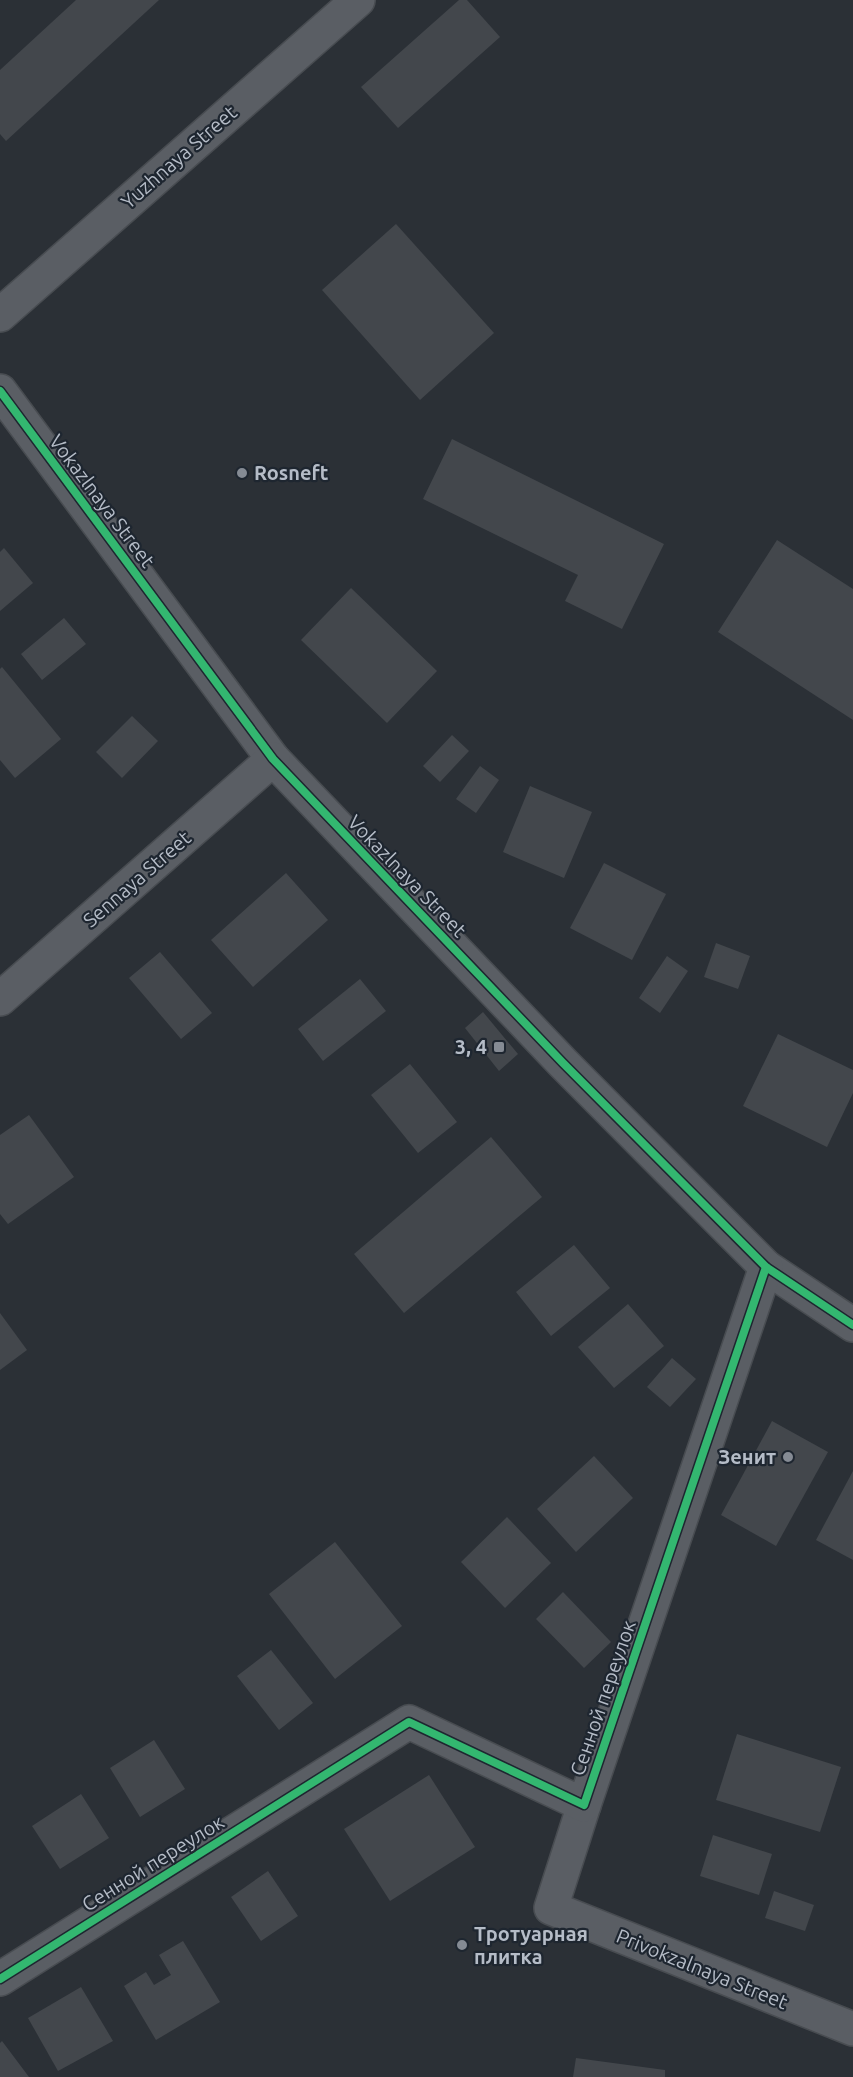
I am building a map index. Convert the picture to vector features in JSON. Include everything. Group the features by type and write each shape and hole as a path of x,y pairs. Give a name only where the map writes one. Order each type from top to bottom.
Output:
{"street":[{"name":"Yuzhnaya Street","path":"0,315 358,0"},
{"name":"Vokazlnaya Street","path":"0,391 273,759 563,1063 766,1267 853,1325"},
{"name":"Sennaya Street","path":"0,999 273,759"},
{"name":"Сенной переулок","path":"0,1979 409,1722 584,1805 766,1267"},
{"name":"Privokzalnaya Street","path":"584,1805 551,1908 853,2029"}],"building":[{"path":"76,0 159,0 6,141 0,134 0,70"},
{"path":"459,0 467,0 500,37 398,128 361,87"},
{"path":"396,224 494,333 420,400 322,290"},
{"path":"452,439 664,544 622,629 565,601 578,575 423,499"},
{"path":"777,540 853,589 853,720 718,632"},
{"path":"4,548 33,583 0,611 0,552"},
{"path":"351,588 437,671 387,723 301,640"},
{"path":"64,618 86,644 42,680 21,654"},
{"path":"2,667 61,739 15,778 0,760 0,669"},
{"path":"132,716 158,741 122,778 96,752"},
{"path":"452,735 469,751 440,782 423,766"},
{"path":"480,766 499,780 476,813 456,799"},
{"path":"530,786 592,812 564,878 503,852"},
{"path":"604,863 666,894 632,960 570,928"},
{"path":"286,873 328,920 253,987 211,940"},
{"path":"716,943 750,956 738,989 704,977"},
{"path":"160,952 212,1013 181,1039 129,978"},
{"path":"667,956 688,971 660,1013 639,998"},
{"path":"360,979 386,1011 323,1061 298,1029"},
{"path":"483,1012 518,1054 499,1071 465,1028"},
{"path":"778,1034 853,1070 853,1093 827,1147 743,1106"},
{"path":"410,1064 457,1122 418,1153 371,1095"},
{"path":"29,1115 74,1177 8,1224 0,1214 0,1135"},
{"path":"491,1137 542,1197 404,1313 354,1254"},
{"path":"574,1245 610,1288 551,1336 516,1292"},
{"path":"628,1304 664,1346 614,1388 578,1347"},
{"path":"0,1313 27,1350 0,1370"},
{"path":"672,1358 696,1379 670,1407 647,1387"},
{"path":"772,1421 828,1452 776,1546 721,1515"},
{"path":"594,1456 633,1498 576,1552 537,1509"},
{"path":"853,1471 853,1560 816,1540"},
{"path":"507,1517 551,1563 505,1608 461,1562"},
{"path":"335,1542 402,1626 335,1679 269,1594"},
{"path":"563,1592 611,1642 584,1668 536,1619"},
{"path":"271,1650 313,1703 279,1730 237,1676"},
{"path":"737,1734 841,1767 820,1832 716,1800"},
{"path":"154,1740 185,1789 140,1817 110,1768"},
{"path":"429,1775 475,1847 390,1901 344,1829"},
{"path":"81,1794 109,1838 60,1869 32,1826"},
{"path":"713,1835 772,1854 759,1895 700,1876"},
{"path":"268,1871 298,1916 261,1941 231,1897"},
{"path":"774,1891 814,1905 805,1931 765,1918"},
{"path":"183,1941 220,2002 156,2040 124,1986 146,1972 154,1985 171,1975 159,1955"},
{"path":"81,1987 113,2041 58,2071 28,2018"},
{"path":"2,2041 29,2077 0,2077 0,2043"},
{"path":"576,2058 665,2070 665,2077 573,2077"}],"cycle path":[{"path":"0,391 273,759 563,1063 766,1267 853,1325"},
{"path":"0,1979 409,1722 584,1805 766,1267"}],"place":[{"name":"Rosneft","path":"242,473"},
{"name":"3, 4","path":"499,1047"},
{"name":"Зенит","path":"788,1457"},
{"name":"Тротуарная плитка","path":"462,1945"}]}
